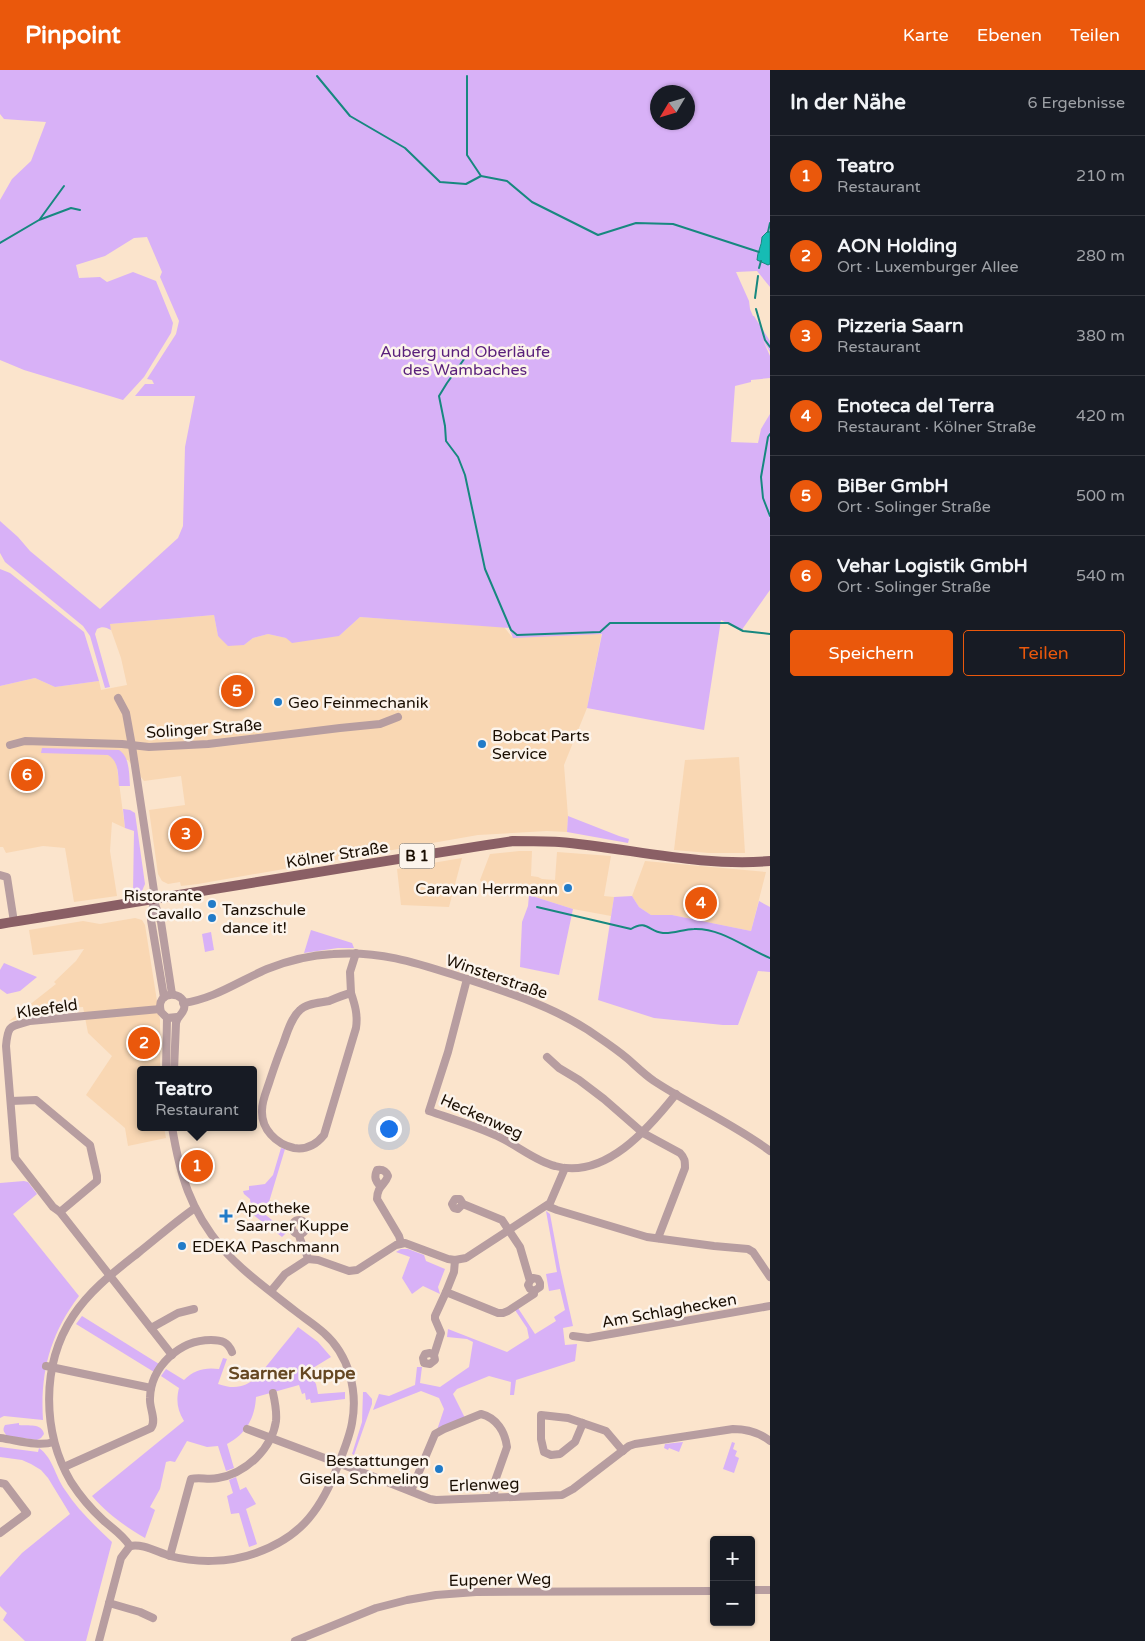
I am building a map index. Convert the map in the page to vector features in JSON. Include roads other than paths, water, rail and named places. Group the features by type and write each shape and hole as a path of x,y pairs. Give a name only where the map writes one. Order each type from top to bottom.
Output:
{"main road":[{"name":"Kölner Straße","path":"0,924 513,841 559,842 708,860 770,861"}],"street":[{"path":"118,698 126,713 132,746 154,900 151,920 168,996"},
{"name":"Solinger Straße","path":"10,745 25,741 122,744 149,747 233,742 380,724 398,718"},
{"path":"0,875 7,877 14,922"},
{"path":"351,993 305,1006 294,1017 278,1054 263,1102 262,1112 268,1132 284,1145 306,1148 314,1145 324,1134 358,1019 351,993 350,972 356,953"},
{"name":"Winsterstraße","path":"184,1003 215,995 269,968 305,958 356,953 402,958 521,997 568,1018 610,1045 653,1080 753,1138 770,1151"},
{"name":"Heckenweg","path":"467,979 430,1111 496,1136 518,1146 542,1161 565,1168 588,1166 621,1150 643,1133 676,1094"},
{"path":"168,996 179,997 184,1003 183,1011 177,1017 167,1018 160,1009 160,1004 168,996"},
{"name":"Kleefeld","path":"160,1009 43,1019 14,1025 7,1031 6,1046 15,1158 53,1207 60,1212 172,1355"},
{"path":"174,1066 177,1017"},
{"path":"166,1066 167,1018"},
{"path":"547,1057 559,1068 604,1099 643,1133 684,1156 684,1168 658,1238"},
{"path":"11,1101 36,1100 91,1147 98,1176 97,1181 60,1212"},
{"path":"130,1546 140,1546 170,1556 193,1560 226,1560 255,1554 276,1545 292,1535 311,1518 320,1506 327,1491 352,1421 355,1400 350,1375 343,1358 325,1333 271,1291 228,1254 216,1240 187,1193 178,1161 173,1131"},
{"path":"271,1291 284,1274 308,1259 318,1260 349,1271 357,1270 401,1243 410,1244 448,1260 466,1258 546,1206 553,1198 565,1168"},
{"path":"380,1186 377,1196 378,1204 399,1236 401,1243"},
{"path":"446,1292 503,1313 508,1312 534,1294 534,1290 530,1289 528,1285 530,1281 522,1252 499,1217 463,1204"},
{"path":"546,1206 647,1237 748,1249 753,1252 770,1277"},
{"path":"130,1546 122,1535 93,1510 72,1483 64,1467 54,1442 49,1408 49,1367 73,1316 96,1287 195,1208"},
{"path":"299,1234 308,1259"},
{"path":"434,1355 441,1333 435,1316 454,1272 456,1260"},
{"name":"Am Schlaghecken","path":"573,1336 588,1338 770,1306"},
{"path":"151,1328 178,1313 194,1308"},
{"path":"64,1467 151,1428 154,1421 150,1405 151,1388 158,1370 172,1355 183,1348 212,1340 229,1345 232,1352"},
{"path":"49,1367 151,1388"},
{"path":"170,1556 191,1479 219,1478 240,1471 256,1458 271,1437 276,1422 273,1393"},
{"path":"411,1492 435,1434 481,1414 486,1415 500,1426 507,1447 495,1480 494,1497"},
{"path":"583,1422 576,1442 560,1454 551,1455 544,1452 541,1439 541,1415 568,1418 583,1422 606,1432 622,1451"},
{"name":"Erlenweg","path":"247,1429 436,1500 568,1494 622,1451 635,1444 733,1429 754,1432 770,1441"},
{"path":"0,1438 36,1444 54,1442"},
{"path":"0,1483 5,1484 27,1513 0,1533"},
{"path":"99,1641 121,1558 130,1546"},
{"path":"755,1590 770,1590"},
{"name":"Eupener Weg","path":"295,1641 376,1608 436,1595 491,1592 710,1591"},
{"path":"109,1603 153,1618"}],"water":[{"path":"768,231 770,232 770,264 768,265 757,260 762,237"}],"waterway":[{"path":"317,76 350,116 405,148 440,182 466,184 481,176"},
{"path":"467,76 467,155 481,176 507,181 532,202 598,235 636,223 673,224 759,252"},
{"path":"40,219 64,186"},
{"path":"0,243 39,220 71,208 80,210"},
{"path":"768,232 770,223"},
{"path":"759,268 761,261"},
{"path":"755,298 758,276"},
{"path":"756,309 765,340 770,347"},
{"path":"467,355 439,396 446,441 458,457 465,475 485,569 511,630 517,635 600,632 610,623 728,623 743,631 770,634"},
{"path":"770,434 761,477 763,498 770,516"},
{"path":"537,907 631,929 641,925 663,933 694,929 714,932 733,939 770,958"}],"place":[{"name":"BiBer GmbH","path":"237,691"},
{"name":"Geo Feinmechanik","path":"278,702"},
{"name":"Bobcat Parts Service","path":"482,744"},
{"name":"Vehar Logistik GmbH","path":"27,775"},
{"name":"Pizzeria Saarn","path":"186,834"},
{"name":"Caravan Herrmann","path":"568,888"},
{"name":"Enoteca del Terra","path":"701,903"},
{"name":"Ristorante Cavallo","path":"212,904"},
{"name":"Tanzschule dance it!","path":"212,918"},
{"name":"AON Holding","path":"144,1043"},
{"name":"Teatro","path":"197,1166"},
{"name":"Apotheke Saarner Kuppe","path":"226,1216"},
{"name":"EDEKA Paschmann","path":"182,1246"},
{"name":"Bestattungen Gisela Schmeling","path":"439,1469"}],"district":[{"name":"Saarner Kuppe","path":"292,1373"}],"park label":[{"name":"Auberg und Oberläufe des Wambaches","path":"465,360"}]}
